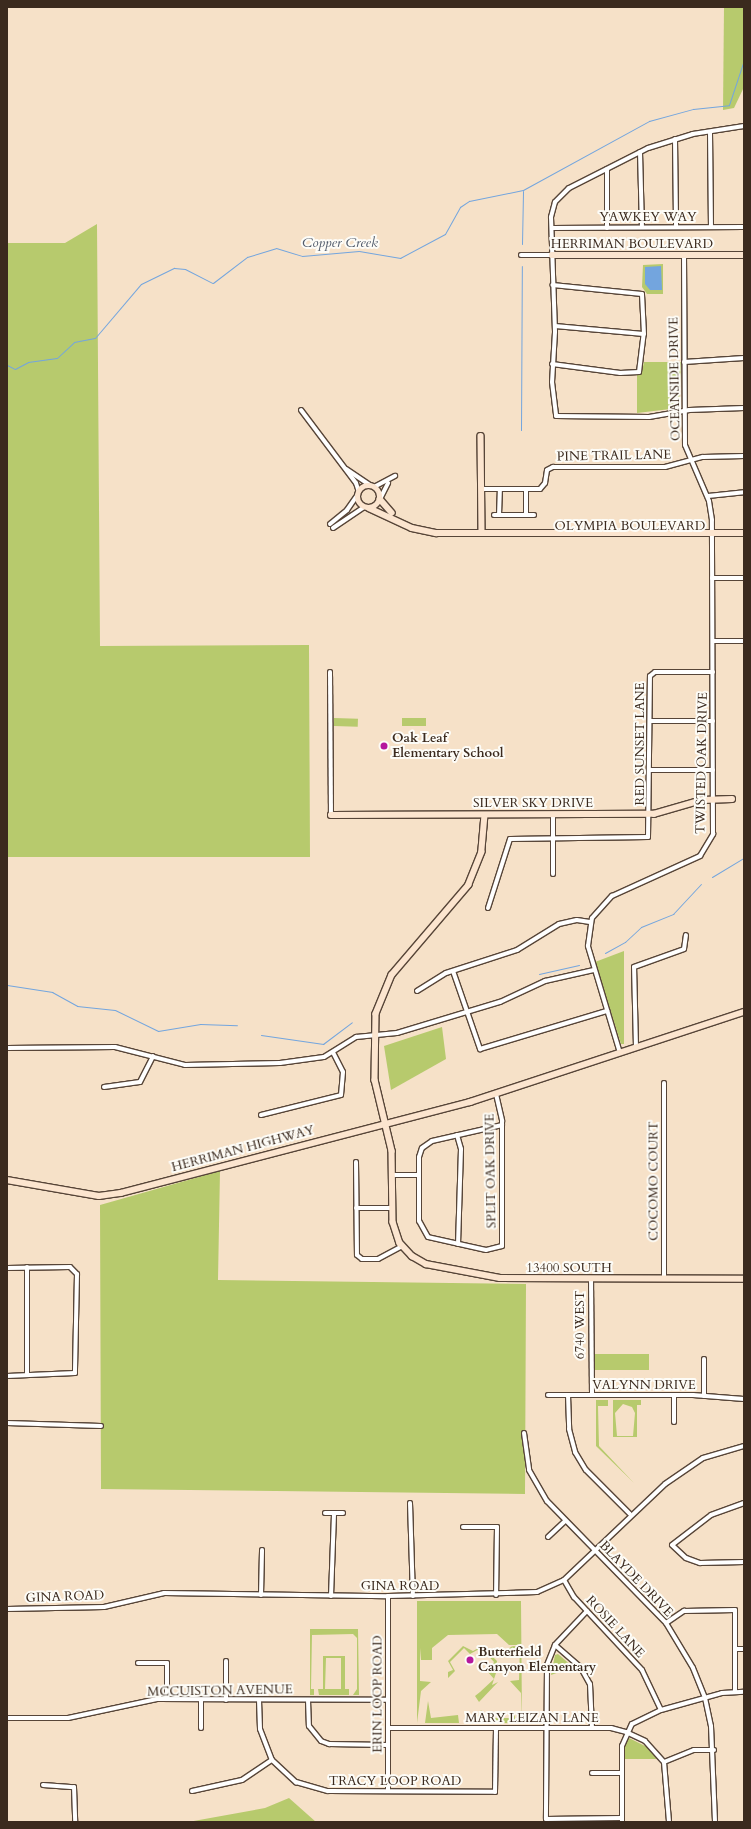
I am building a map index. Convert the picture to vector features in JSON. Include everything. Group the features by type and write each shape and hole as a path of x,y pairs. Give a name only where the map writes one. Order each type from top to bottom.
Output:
{"street":[{"path":"744,126 675,138 640,152 559,197 552,211 552,285 555,326 552,364 556,416 648,417 685,410 744,408"},
{"path":"710,132 711,227"},
{"path":"675,138 676,227"},
{"path":"640,152 642,227"},
{"path":"607,169 608,228"},
{"name":"YAWKEY WAY","path":"552,228 744,227"},
{"name":"HERRIMAN BOULEVARD","path":"521,255 744,255"},
{"name":"OCEANSIDE DRIVE","path":"684,255 685,410 689,461 708,496 712,544"},
{"path":"552,285 642,294 644,334 639,372 620,373 552,364"},
{"path":"555,326 644,334"},
{"path":"684,362 744,358"},
{"path":"301,410 346,469 367,507"},
{"path":"481,436 482,534"},
{"path":"689,461 708,456 744,456"},
{"name":"PINE TRAIL LANE","path":"482,489 543,488 546,472 551,467 665,467 689,461"},
{"path":"346,469 372,486"},
{"path":"388,482 380,499 332,526 347,510 359,493 372,486 388,482 396,476"},
{"name":"OLYMPIA BOULEVARD","path":"372,486 385,509 406,521 454,533"},
{"path":"499,515 500,489"},
{"path":"526,489 526,515"},
{"path":"708,496 744,492"},
{"name":"OLYMPIA BOULEVARD","path":"367,507 418,530 454,533 712,535 744,537"},
{"path":"494,515 534,515"},
{"name":"OLYMPIA BOULEVARD","path":"712,535 744,533"},
{"name":"TWISTED OAK DRIVE","path":"590,922 608,898 703,853 713,834 712,544"},
{"path":"712,578 744,578"},
{"path":"713,641 744,641"},
{"path":"330,672 331,815"},
{"name":"RED SUNSET LANE","path":"488,908 509,840 645,839 650,834 650,721 652,674 713,672"},
{"path":"650,721 713,721"},
{"path":"650,770 713,770"},
{"name":"SILVER SKY DRIVE","path":"331,815 650,814 713,799 732,799"},
{"path":"356,1162 358,1257 378,1259 402,1246 394,1229 393,1175 385,1123 375,1080 374,1036 377,1008 389,980 458,901 472,879 482,852 485,814"},
{"path":"553,814 553,874"},
{"path":"417,991 453,971 511,953 562,922 590,922 588,942 594,970 620,1053"},
{"path":"686,935 684,949 634,967 636,1047 744,1012"},
{"path":"7,1048 115,1047 196,1066 280,1063 333,1052 353,1038 398,1033 466,1013 545,982 594,970"},
{"path":"453,971 479,1048 607,1011"},
{"name":"HERRIMAN HIGHWAY","path":"7,1180 83,1194 113,1195 482,1098 636,1047"},
{"path":"261,1115 341,1095 342,1072 333,1052"},
{"path":"104,1087 140,1082 153,1056"},
{"name":"COCOMO COURT","path":"664,1083 664,1279"},
{"name":"SPLIT OAK DRIVE","path":"458,1244 490,1250 501,1248 502,1125 496,1094"},
{"path":"457,1134 461,1149 458,1244 430,1238 421,1230 419,1157 424,1146 457,1134 502,1125"},
{"path":"393,1175 419,1175"},
{"path":"356,1208 393,1208"},
{"name":"13400 SOUTH","path":"402,1246 426,1264 488,1276 590,1279 744,1279"},
{"path":"7,1268 74,1270 75,1373 7,1376"},
{"path":"27,1268 28,1376"},
{"name":"6740 WEST","path":"590,1279 592,1395"},
{"path":"704,1359 704,1396"},
{"name":"VALYNN DRIVE","path":"548,1395 674,1395 744,1399"},
{"path":"568,1395 568,1429 575,1452 586,1470 630,1514"},
{"path":"674,1395 674,1422"},
{"path":"7,1423 101,1426"},
{"name":"BLAYDE DRIVE","path":"524,1433 529,1470 547,1501 666,1623 693,1668 705,1698 714,1750 715,1822"},
{"name":"GINA ROAD","path":"7,1609 104,1607 164,1593 413,1596 496,1595 537,1592 564,1580 630,1514 703,1458 744,1446"},
{"path":"410,1503 413,1596"},
{"path":"744,1503 711,1515 672,1545 686,1558 700,1564 744,1562"},
{"path":"325,1513 343,1513"},
{"path":"332,1596 334,1513"},
{"path":"548,1537 565,1521"},
{"path":"463,1527 497,1527 496,1595"},
{"path":"261,1595 262,1550"},
{"name":"ROSIE LANE","path":"564,1580 587,1611 642,1670 661,1710"},
{"name":"ERIN LOOP ROAD","path":"388,1596 388,1791"},
{"path":"666,1623 684,1611 735,1610 735,1692"},
{"path":"587,1611 555,1645 547,1669 546,1819 622,1820 621,1773 626,1732 642,1717 661,1710 705,1698 735,1692 744,1692"},
{"path":"555,1645 581,1668 590,1684 592,1728"},
{"path":"735,1649 744,1649"},
{"path":"226,1661 226,1700"},
{"path":"138,1663 167,1663 167,1699"},
{"name":"MCCUISTON AVENUE","path":"7,1718 68,1718 167,1699 388,1700"},
{"path":"201,1700 201,1728"},
{"name":"TRACY LOOP ROAD","path":"259,1700 260,1729 272,1760 296,1782 317,1790 495,1792 496,1728"},
{"path":"308,1700 309,1726 321,1741 329,1744 388,1745"},
{"name":"MARY LEIZAN LANE","path":"388,1728 592,1728 626,1732 644,1741 664,1762"},
{"path":"669,1822 664,1762 694,1750 714,1750"},
{"path":"192,1791 242,1780 272,1760"},
{"path":"592,1773 621,1773"},
{"path":"43,1785 73,1786 75,1822"}],"green space":[{"path":"724,7 744,7 744,87 734,108 723,110"},
{"path":"97,224 100,646 309,645 310,857 7,857 7,243 65,243"},
{"path":"663,264 663,294 647,294 642,287 643,265"},
{"path":"644,362 681,362 679,408 637,413 637,375 642,371"},
{"path":"334,718 358,719 358,727 334,726"},
{"path":"402,718 426,718 426,726 402,726"},
{"path":"624,951 624,1044 621,1044 595,962"},
{"path":"442,1027 446,1059 391,1090 384,1046"},
{"path":"220,1171 218,1280 526,1284 525,1494 101,1489 100,1205"},
{"path":"593,1354 649,1354 649,1370 593,1370"},
{"path":"596,1400 608,1400 608,1406 598,1406 599,1446 634,1483 596,1446"},
{"path":"613,1400 641,1400 641,1405 637,1405 637,1437 613,1437","holes":["623,1404 632,1407 635,1413 633,1436 617,1436 615,1413"]},
{"path":"417,1601 521,1601 522,1721 521,1693 510,1681 519,1680 520,1645 509,1645 497,1634 448,1635 432,1648 432,1660 421,1660 420,1648 420,1681 431,1682 421,1691 417,1723"},
{"path":"310,1629 358,1629 359,1695 353,1695 357,1689 357,1638 353,1634 312,1635 311,1689 314,1689 314,1695 310,1695"},
{"path":"463,1646 473,1651 482,1646 497,1661 496,1667 491,1669 496,1673 494,1679 488,1672 494,1662 481,1648 470,1654 464,1648 450,1662 455,1671 448,1678 448,1672 453,1670 448,1661"},
{"path":"512,1646 516,1646 520,1652 516,1658 512,1658 508,1654 508,1650"},
{"path":"558,1654 573,1667 551,1675 555,1655"},
{"path":"323,1656 345,1656 345,1689 349,1689 349,1695 319,1695 318,1689 323,1689","holes":["326,1658 341,1658 341,1689 325,1689"]},
{"path":"494,1679 492,1685 498,1682 479,1702 475,1696"},
{"path":"428,1701 431,1718 458,1715 459,1723 425,1723"},
{"path":"481,1710 486,1718 513,1718 515,1715 515,1723 476,1723"},
{"path":"629,1738 647,1747 657,1759 625,1759 625,1744"},
{"path":"289,1798 316,1822 188,1822 265,1808"}],"water":[{"path":"661,266 662,290 650,290 645,284 645,267"}],"waterway":[{"name":"Copper Creek","path":"7,365 15,369 28,362 57,358 74,342 95,338 141,284 174,268 185,269 213,283 247,257 276,248 302,256 359,251 400,258 445,234 460,207 469,201 523,190 649,121 693,109 729,105 744,60"},
{"path":"522,244 523,191"},
{"path":"521,430 522,266"},
{"path":"712,877 744,858"},
{"path":"605,953 625,942 641,927 673,914 701,884"},
{"path":"539,974 579,965"},
{"path":"7,985 52,992 77,1006 115,1010 158,1031 200,1024 237,1025"},
{"path":"261,1035 323,1044 352,1022"}],"place":[{"name":"Oak Leaf Elementary School","path":"384,746"},
{"name":"Butterfield Canyon Elementary","path":"470,1660"}]}
